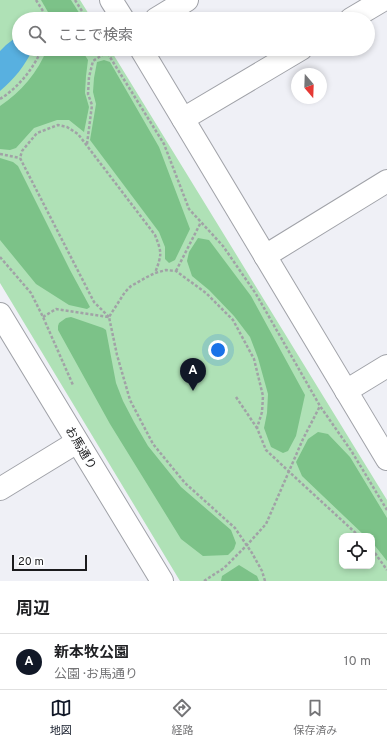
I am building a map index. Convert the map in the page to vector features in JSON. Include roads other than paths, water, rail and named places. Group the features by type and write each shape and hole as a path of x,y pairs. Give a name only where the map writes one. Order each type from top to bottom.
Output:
{"street":[{"path":"112,0 119,12"},
{"path":"167,12 187,0"},
{"path":"363,12 383,0"},
{"path":"145,56 387,459"},
{"path":"183,119 289,56"},
{"path":"265,256 387,181"},
{"name":"お馬通り","path":"0,314 77,442 156,579"},
{"path":"346,391 387,366"},
{"path":"0,489 77,442"}],"water":[{"path":"12,40 12,56 29,56 19,72 0,91 0,51"}],"place":[{"name":"新本牧公園","path":"193,391"}]}
